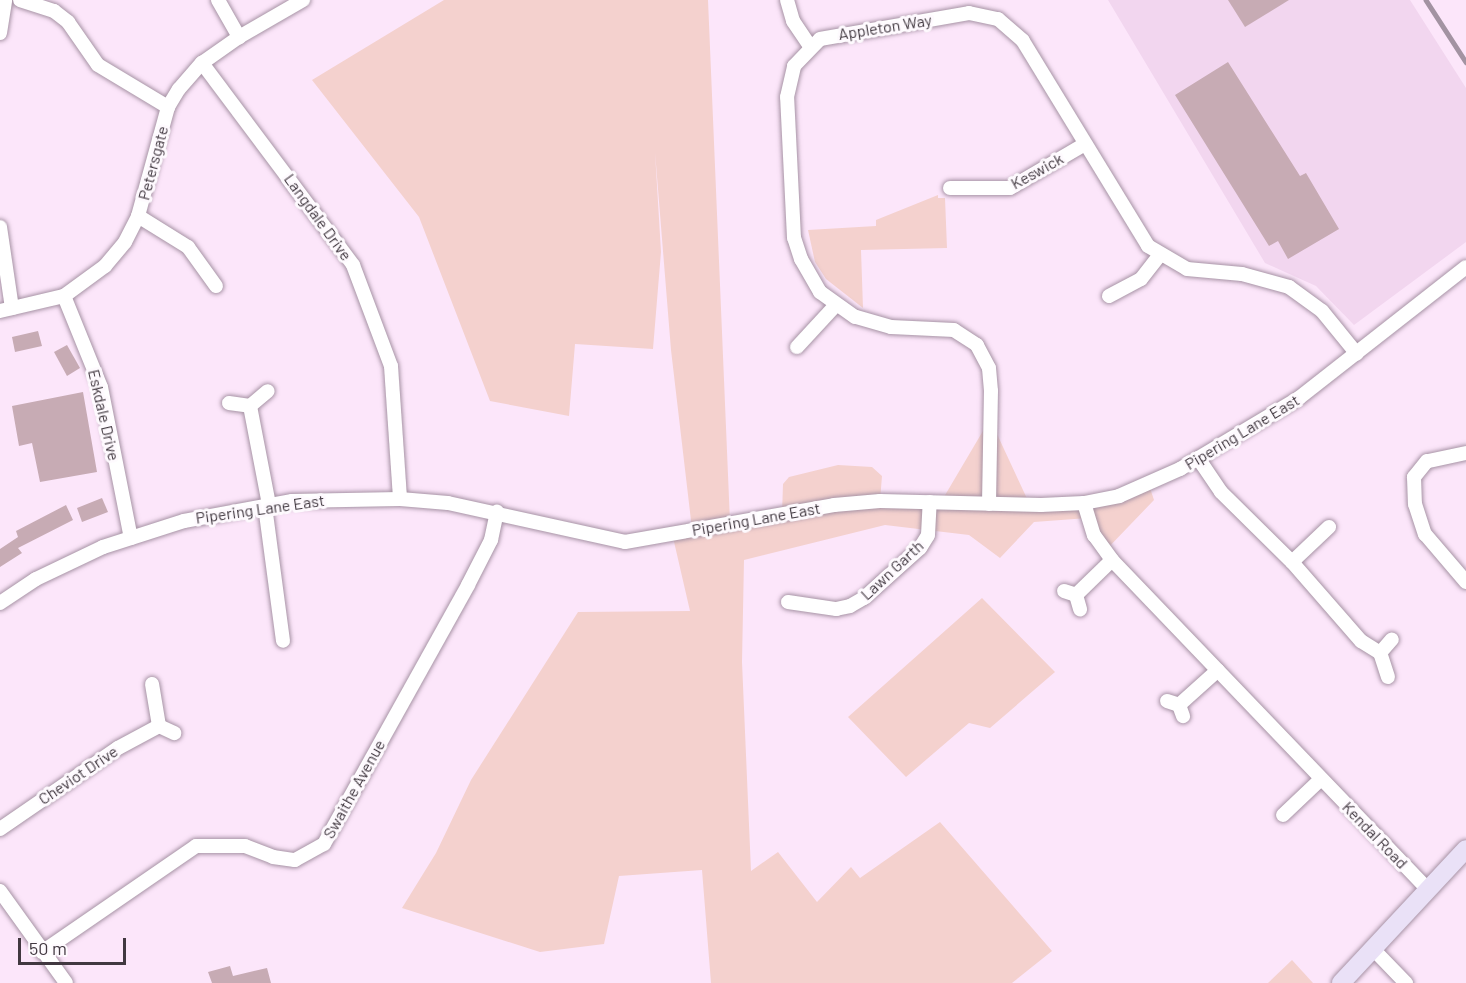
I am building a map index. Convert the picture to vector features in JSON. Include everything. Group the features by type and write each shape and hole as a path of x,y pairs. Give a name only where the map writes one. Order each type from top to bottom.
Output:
{"street":[{"path":"0,33 5,0"},
{"path":"20,0 54,11 68,22 98,65 168,107"},
{"path":"218,0 239,37"},
{"name":"Petersgate","path":"6,310 64,296 105,266 125,242 138,216 168,107 190,74 239,37 303,0"},
{"path":"787,0 793,21 810,46 794,66 787,97 794,238 808,276 835,306 874,324 954,330 976,345 988,368 991,391 989,504"},
{"name":"Appleton Way","path":"810,46 833,35 969,13 998,19 1023,41 1148,246 1159,256 1187,269 1242,273 1289,287 1322,310 1357,354"},
{"name":"Langdale Drive","path":"202,63 353,265 391,366 400,455 400,499"},
{"name":"Keswick","path":"950,188 1010,188 1085,144"},
{"path":"138,216 188,247 216,286"},
{"path":"0,227 6,310"},
{"path":"1109,297 1141,279 1159,256"},
{"name":"Pipering Lane East","path":"0,603 68,563 130,538 184,521 267,505 341,498 400,499 497,512 625,542 834,505 930,502 1084,503 1149,485 1299,398 1466,267"},
{"name":"Eskdale Drive","path":"64,296 101,387 130,538"},
{"path":"797,346 835,306"},
{"path":"229,403 250,406 268,391"},
{"path":"250,406 267,505 283,641"},
{"path":"1466,453 1427,461 1414,477 1415,504 1425,534 1466,582"},
{"path":"1198,458 1221,492 1292,562 1361,641 1380,653 1388,677"},
{"name":"Lawn Garth","path":"788,602 836,609 850,606 864,598 921,548 928,535 930,502"},
{"name":"Kendal Road","path":"1084,503 1094,535 1112,560 1429,891"},
{"name":"Swaithe Avenue","path":"42,952 196,846 245,846 273,857 294,860 311,854 324,844 468,585 491,540 497,512"},
{"path":"1292,562 1329,527"},
{"path":"1080,609 1070,593 1112,560"},
{"path":"1380,653 1392,639"},
{"path":"1176,707 1218,670"},
{"path":"152,684 159,726 174,734"},
{"name":"Cheviot Drive","path":"0,829 118,748 159,726"},
{"path":"1280,817 1321,779"},
{"path":"1341,983 1465,855"},
{"path":"0,891 66,983"},
{"path":"1374,950 1407,983"}],"shaded area":[{"path":"444,0 708,0 730,522 782,514 783,484 789,477 838,465 872,467 882,476 880,501 941,502 990,419 1030,505 1149,485 1154,500 1105,551 1088,518 1034,522 1000,558 969,535 885,525 744,560 742,662 751,871 778,852 817,902 851,867 860,878 940,822 1052,951 1012,983 711,983 702,870 619,876 604,944 540,952 402,908 436,853 471,780 578,612 690,611 672,533 692,529 671,350 655,152 661,252 653,349 575,344 569,416 490,401 419,217 312,80"},
{"path":"1108,0 1410,0 1466,88 1466,242 1354,325 1316,286 1265,263"},
{"path":"938,195 938,198 945,198 947,248 861,250 863,308 826,279 815,262 808,230 876,226 876,220"},
{"path":"982,598 1055,672 990,728 969,723 906,777 848,717"},
{"path":"1292,960 1313,983 1268,983"}],"building":[{"path":"1228,0 1289,0 1245,27"},
{"path":"1228,62 1300,176 1306,173 1339,229 1288,259 1278,241 1269,246 1175,95"},
{"path":"38,331 42,346 15,352 12,337"},
{"path":"67,345 80,368 67,376 54,352"},
{"path":"83,392 97,472 40,482 32,443 19,446 12,406"},
{"path":"102,498 108,512 82,522 77,508"},
{"path":"66,505 73,520 18,548 22,553 0,567 0,549 18,537 16,531"},
{"path":"230,966 233,976 267,968 271,983 212,983 208,972"}],"railway":[{"path":"1426,0 1466,62"}]}
